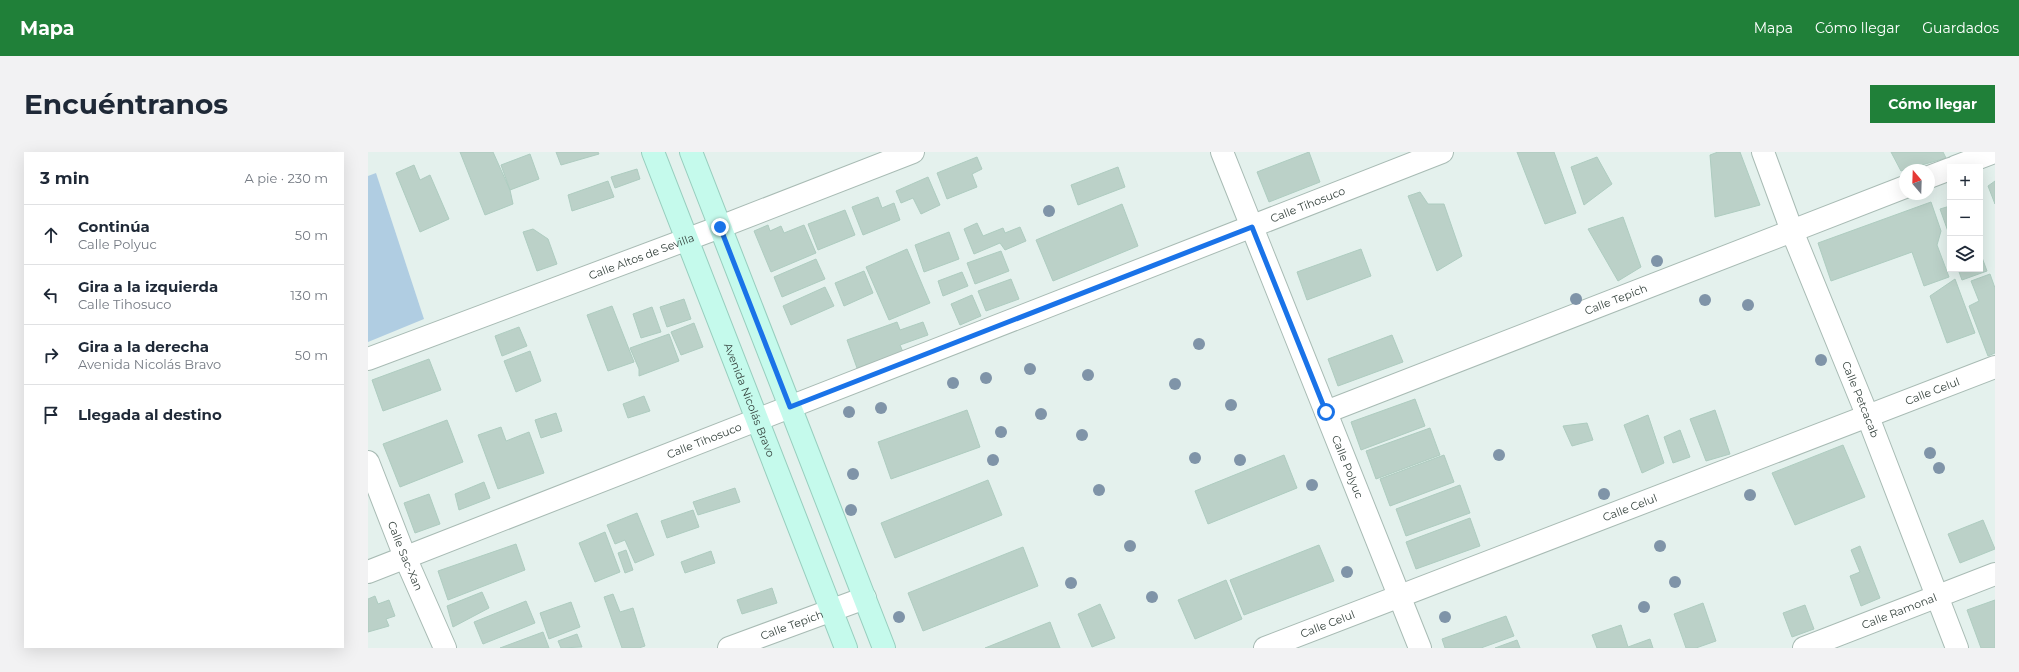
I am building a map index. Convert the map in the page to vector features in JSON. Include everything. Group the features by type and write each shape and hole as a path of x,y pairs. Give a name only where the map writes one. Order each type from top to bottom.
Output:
{"main road":[{"name":"Avenida Nicolás Bravo","path":"653,152 846,648"},
{"path":"691,152 884,648"}],"street":[{"name":"Calle Altos de Sevilla","path":"368,359 720,227 913,152"},
{"name":"Calle Polyuc","path":"1222,152 1420,648"},
{"name":"Calle Tihosuco","path":"368,572 1442,152"},
{"name":"Calle Petcacab","path":"1763,152 1792,231 1868,417 1957,648"},
{"path":"1963,164 1994,152"},
{"path":"1935,175 1947,170"},
{"name":"Calle Tepich","path":"1326,412 1899,189"},
{"name":"Calle Celul","path":"1265,648 1399,595 1995,368"},
{"name":"Calle Sac-Xan","path":"368,462 405,557 445,648"},
{"name":"Calle Ramonal","path":"1804,648 1995,574"},
{"name":"Calle Tepich","path":"729,648 865,598"}],"shaded area":[{"path":"376,173 424,319 368,342 368,176"}],"building":[{"path":"460,152 493,152 510,190 513,204 485,215"},
{"path":"556,152 598,152 599,154 561,165"},
{"path":"1309,152 1320,182 1269,202 1257,172"},
{"path":"1517,152 1554,152 1576,213 1545,224"},
{"path":"1718,152 1740,152 1760,205 1715,217 1710,155"},
{"path":"1891,152 1943,152 1946,158 1925,164 1899,164 1899,167"},
{"path":"530,154 539,179 510,190 501,165"},
{"path":"977,157 982,169 972,174 977,187 947,199 937,173"},
{"path":"1597,157 1612,184 1584,205 1571,167"},
{"path":"414,165 420,180 430,175 449,219 420,232 396,173"},
{"path":"1118,167 1125,187 1078,205 1071,185"},
{"path":"637,169 640,179 615,188 611,177"},
{"path":"928,177 940,205 921,214 913,198 901,203 896,191"},
{"path":"608,181 614,197 572,211 568,195"},
{"path":"1995,181 1995,204 1988,186"},
{"path":"1420,192 1428,204 1444,204 1462,256 1437,271 1408,196"},
{"path":"878,197 882,208 894,203 900,220 863,235 852,207"},
{"path":"1931,202 1941,231 1937,245 1949,277 1924,286 1912,252 1831,281 1818,243"},
{"path":"1122,204 1138,246 1053,281 1036,240"},
{"path":"1947,207 1947,229 1940,209"},
{"path":"845,210 855,235 818,250 808,224"},
{"path":"1623,217 1641,267 1618,281 1588,229"},
{"path":"977,223 983,236 1003,228 1005,233 1020,227 1026,241 1005,250 1000,243 974,254 964,229"},
{"path":"768,225 770,231 781,226 784,233 804,225 816,253 771,272 754,231"},
{"path":"533,229 548,239 557,264 537,271 523,232"},
{"path":"949,232 959,259 924,272 915,245"},
{"path":"907,249 930,303 889,320 866,267"},
{"path":"1361,249 1371,276 1307,300 1297,272"},
{"path":"1001,251 1009,271 975,284 967,263"},
{"path":"816,259 825,279 782,297 774,277"},
{"path":"1983,260 1987,271 1962,280 1959,272 1983,272"},
{"path":"864,271 873,293 844,306 835,283"},
{"path":"962,272 968,286 943,296 938,281"},
{"path":"1990,274 1995,288 1995,353 1988,356 1969,306 1979,301 1971,281"},
{"path":"1011,279 1019,299 986,311 978,291"},
{"path":"1955,279 1975,333 1947,343 1930,296"},
{"path":"825,287 834,306 791,325 783,306"},
{"path":"972,295 981,316 960,325 951,304"},
{"path":"684,299 691,319 667,327 660,307"},
{"path":"612,306 634,362 608,371 587,315"},
{"path":"652,307 661,332 641,338 633,314"},
{"path":"897,322 900,330 923,322 928,335 900,345 903,352 857,368 847,340"},
{"path":"694,323 703,347 681,355 671,332"},
{"path":"519,327 527,346 502,356 495,336"},
{"path":"669,334 679,361 639,376 639,369 630,348"},
{"path":"1392,335 1403,362 1338,386 1328,359"},
{"path":"530,351 541,381 516,392 504,361"},
{"path":"429,359 441,390 383,411 372,380"},
{"path":"644,396 650,411 628,418 623,404"},
{"path":"1415,399 1425,426 1361,450 1351,422"},
{"path":"967,410 980,447 891,479 878,442"},
{"path":"1715,410 1730,454 1706,461 1690,419"},
{"path":"556,413 562,431 541,438 535,420"},
{"path":"1648,415 1664,463 1642,473 1624,425"},
{"path":"447,420 463,462 400,487 383,444"},
{"path":"1587,423 1593,440 1572,446 1563,426"},
{"path":"501,427 506,441 529,432 544,473 498,489 478,435"},
{"path":"1430,428 1440,455 1376,479 1366,451"},
{"path":"1680,430 1690,457 1673,463 1664,437"},
{"path":"1843,445 1865,497 1795,525 1772,473"},
{"path":"1284,455 1297,488 1208,524 1195,491"},
{"path":"1444,455 1454,482 1390,506 1380,479"},
{"path":"988,480 1002,515 895,558 881,523"},
{"path":"484,482 490,498 459,510 455,494"},
{"path":"1460,485 1470,513 1406,536 1396,509"},
{"path":"735,488 740,502 698,515 693,502"},
{"path":"429,494 440,524 415,533 404,503"},
{"path":"693,510 699,527 667,538 661,521"},
{"path":"637,513 654,555 635,563 625,540 615,544 607,525"},
{"path":"1470,518 1480,546 1416,569 1406,542"},
{"path":"1983,520 1995,549 1960,563 1948,534"},
{"path":"605,532 620,572 595,582 579,543"},
{"path":"516,544 525,570 448,600 438,571"},
{"path":"1319,545 1334,581 1244,615 1230,580"},
{"path":"1860,546 1880,598 1861,606 1850,576 1860,572 1851,550"},
{"path":"1023,547 1038,586 923,631 908,593"},
{"path":"626,550 633,570 625,573 618,553"},
{"path":"711,551 715,563 685,573 681,562"},
{"path":"1226,580 1242,619 1195,639 1178,600"},
{"path":"772,588 777,603 742,614 737,600"},
{"path":"482,592 489,608 453,627 447,606"},
{"path":"613,594 620,612 633,608 645,646 639,648 622,648 604,597"},
{"path":"375,596 378,604 389,600 395,616 386,619 389,626 368,632 368,599"},
{"path":"1995,600 1995,648 1981,648 1967,610"},
{"path":"526,601 535,623 483,644 474,622"},
{"path":"571,602 580,627 549,639 540,613"},
{"path":"1703,603 1716,641 1696,648 1686,648 1674,614"},
{"path":"1100,604 1115,638 1092,647 1078,614"},
{"path":"1805,605 1814,629 1792,637 1783,613"},
{"path":"1506,616 1514,636 1481,648 1445,648 1442,639"},
{"path":"1050,622 1060,648 985,648"},
{"path":"1621,625 1628,647 1650,639 1653,648 1597,648 1592,635"},
{"path":"543,632 549,648 500,648"},
{"path":"577,634 582,647 561,648 558,641"},
{"path":"1517,640 1520,648 1495,648"}],"route":[{"path":"720,227 790,407 1252,227 1326,412"}]}
